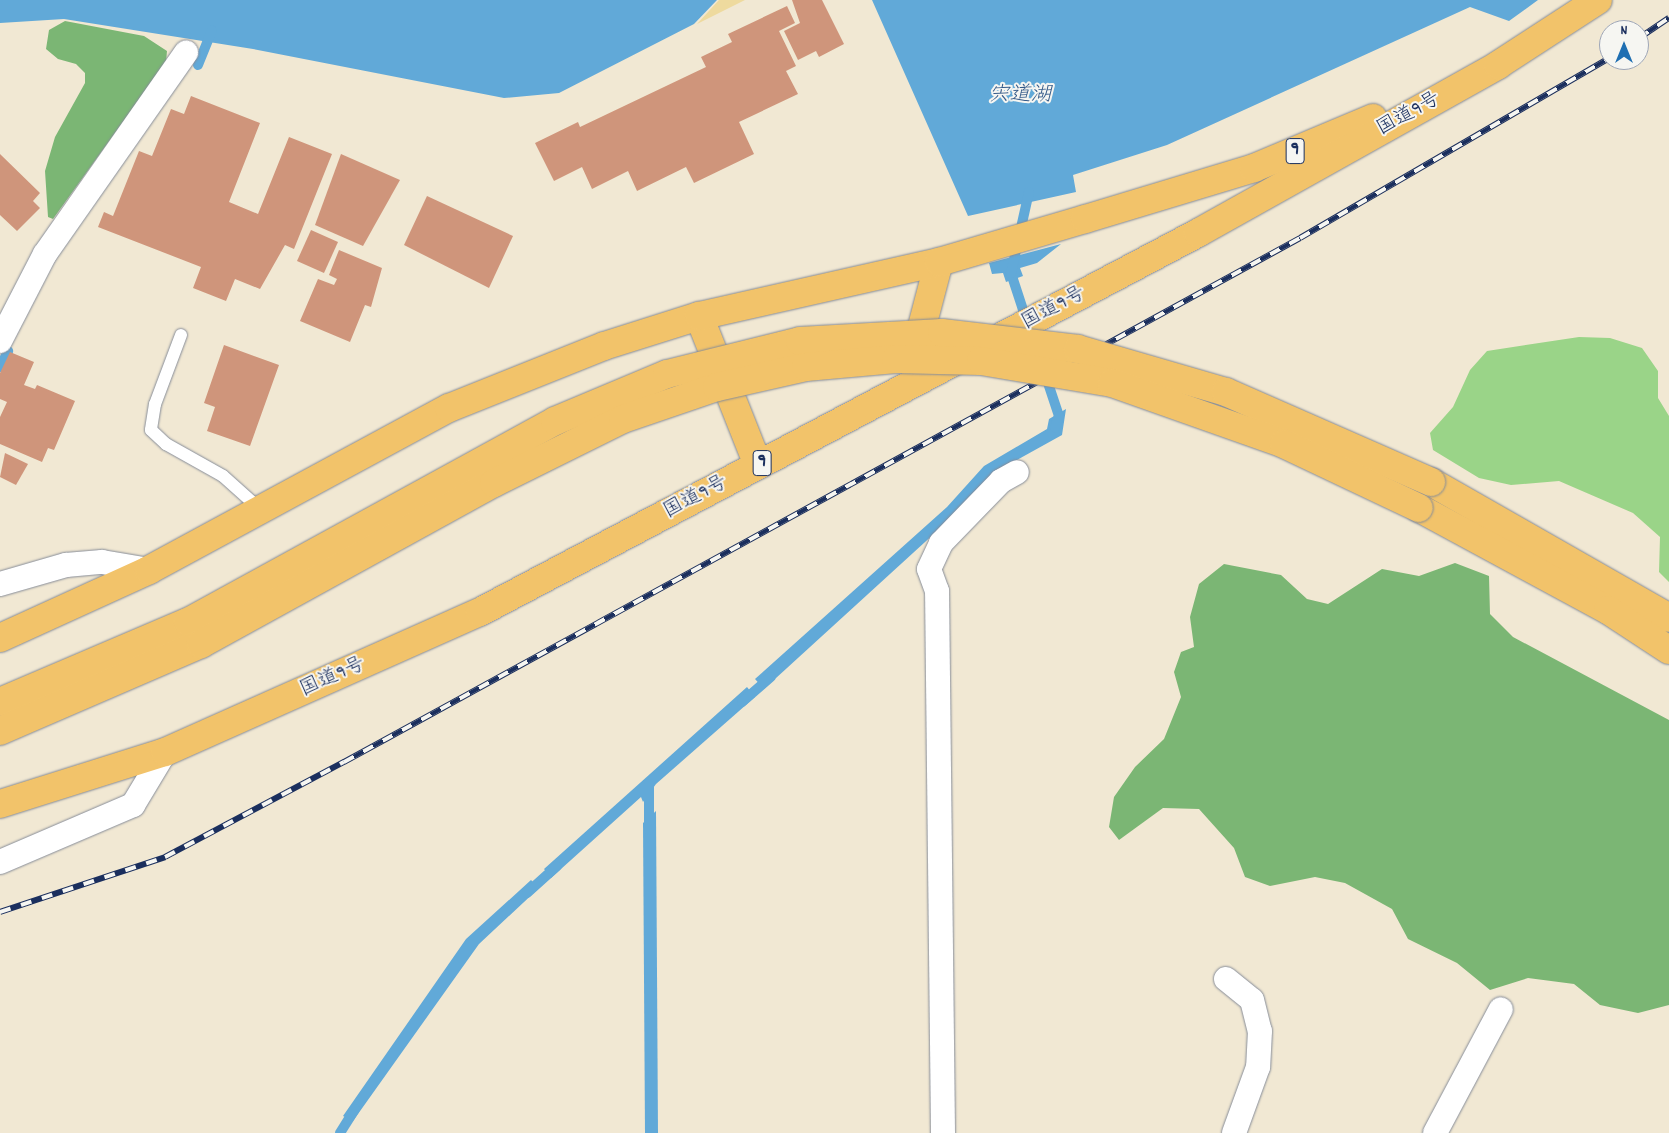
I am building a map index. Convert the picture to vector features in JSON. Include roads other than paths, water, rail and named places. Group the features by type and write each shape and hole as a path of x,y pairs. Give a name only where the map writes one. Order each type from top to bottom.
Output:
{"highway":[{"name":"国道9号","path":"0,804 165,752 480,612 1198,233 1498,65 1598,0"},
{"name":"国道9号","path":"0,638 149,570 449,408 604,346 699,316 939,262 974,250 1085,220 1254,168 1498,65"},
{"path":"906,387 939,262"},
{"path":"699,316 758,465"},
{"path":"0,702 188,622 555,421 667,374 800,341 942,333 1078,348 1226,392 1431,482 1669,618"},
{"path":"0,730 201,644 494,483 616,423 717,387 806,367 947,359 1025,366 1103,381 1235,424 1419,508 1608,610 1669,650"}],"street":[{"path":"0,341 45,254 186,53"},
{"path":"943,1133 937,590 929,569 941,544 1001,481 1017,472"},
{"path":"0,584 66,565 102,562 149,570"},
{"path":"0,862 133,805 165,752"},
{"path":"1226,979 1252,1000 1261,1040 1258,1067 1234,1133"},
{"path":"1435,1133 1501,1009"}],"lane":[{"path":"181,336 155,404 151,430 156,438 223,476 261,510"}],"water":[{"path":"0,0 717,0 694,24 559,93 504,98 253,49 64,19 0,23"},
{"name":"宍道湖","path":"872,0 1538,0 1509,21 1470,7 1167,145 1073,175 1076,192 968,216"},
{"path":"1061,244 1037,263 1020,268 1023,276 1006,282 1003,273 992,274 989,263"},
{"path":"1066,409 1062,435 995,472 959,511 764,689 755,679 947,507 984,466 1047,429 1049,419"},
{"path":"747,687 755,697 656,784 643,802 641,797 551,878 544,869"},
{"path":"656,811 658,1133 645,1133 643,823"},
{"path":"531,880 539,888 479,944 353,1121 343,1116 466,939"}],"waterway":[{"path":"198,65 212,31"},
{"path":"1027,322 1011,273 1029,192"},
{"path":"0,367 8,351"},
{"path":"1045,374 1059,416 1055,427"},
{"path":"742,702 771,677"},
{"path":"649,784 649,830"},
{"path":"527,893 557,866"},
{"path":"340,1133 355,1109"}],"railway":[{"path":"1649,31 1669,18"},
{"path":"0,912 165,857 344,762 1300,238 1599,64"}]}
